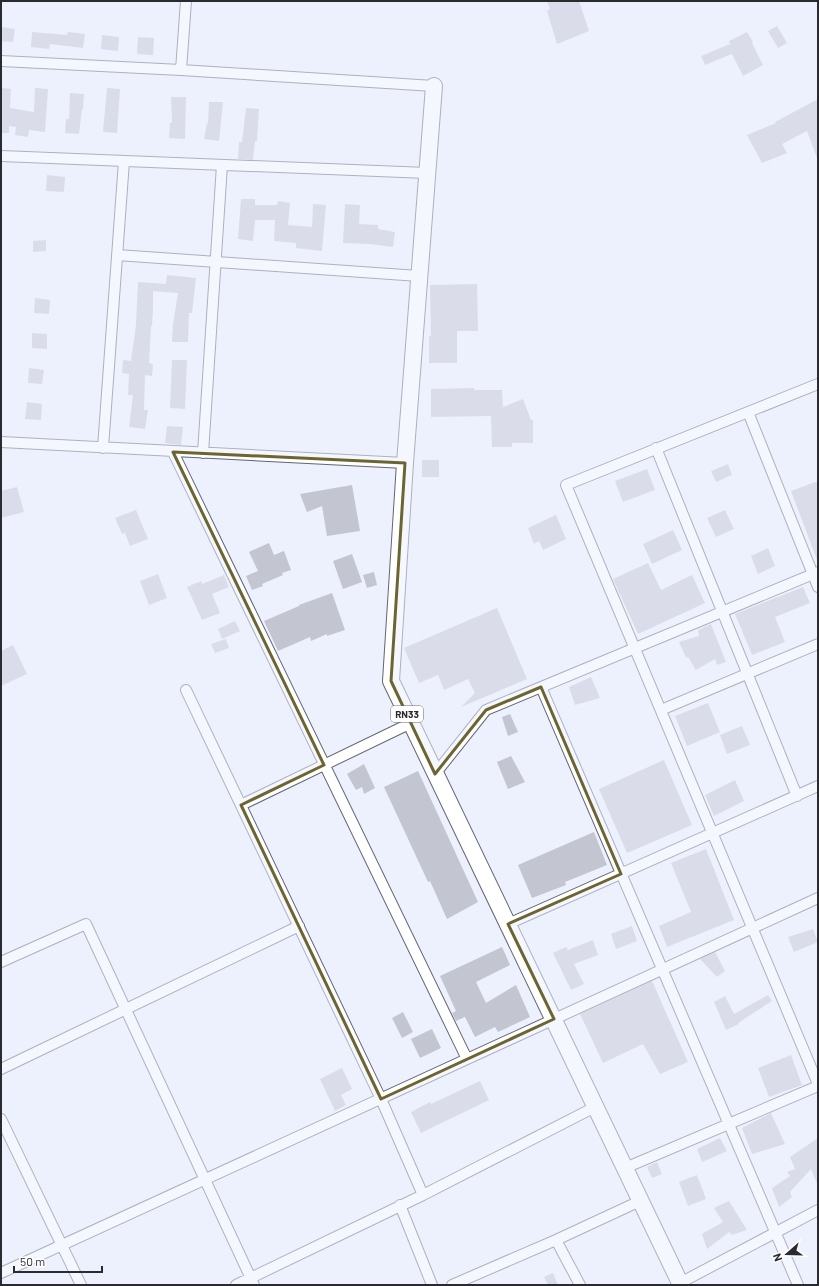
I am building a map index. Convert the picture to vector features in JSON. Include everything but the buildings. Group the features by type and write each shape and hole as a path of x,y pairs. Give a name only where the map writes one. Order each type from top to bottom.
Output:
{"main road":[{"name":"RN33","path":"434,86 405,463 391,682 680,1284"}],"street":[{"path":"180,70 186,1"},
{"path":"1,61 180,70 434,86"},
{"path":"1,156 427,174"},
{"path":"103,448 124,161"},
{"path":"203,453 222,165"},
{"path":"117,255 419,276"},
{"path":"625,1168 818,1085 566,484 818,384"},
{"path":"748,412 815,573 818,587"},
{"path":"1,442 405,463"},
{"path":"656,448 797,796"},
{"path":"173,452 467,1059"},
{"path":"435,774 486,710 815,573"},
{"path":"661,710 818,644"},
{"path":"541,687 798,1285"},
{"path":"186,690 381,1099 422,1195"},
{"path":"241,805 411,723"},
{"path":"508,924 818,786"},
{"path":"1,1273 818,898"},
{"path":"1,962 86,924 252,1281"},
{"path":"1,1069 299,926"},
{"path":"236,1285 252,1281 596,1107"},
{"path":"1,1119 81,1285"},
{"path":"452,1285 556,1240 640,1201"},
{"path":"400,1205 432,1285"},
{"path":"680,1284 818,1210"},
{"path":"556,1240 580,1285"}],"highlighted area":[{"path":"173,452 405,463 391,681 435,774 486,710 541,687 621,874 508,924 554,1019 381,1099 241,805 324,765"}]}
